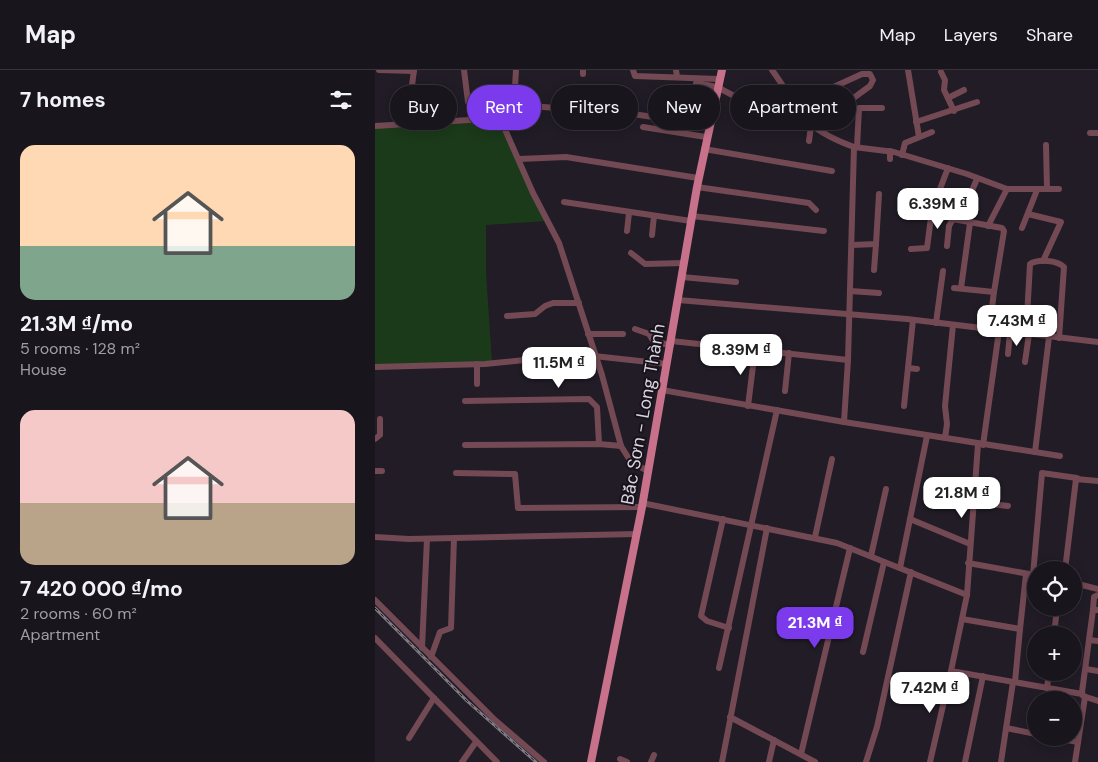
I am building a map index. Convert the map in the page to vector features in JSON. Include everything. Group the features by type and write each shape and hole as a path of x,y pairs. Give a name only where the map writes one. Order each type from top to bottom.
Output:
{"main road":[{"name":"Bắc Sơn - Long Thành","path":"717,83 722,70"},
{"name":"Bắc Sơn - Long Thành","path":"591,762 637,534 697,182 708,130"}],"street":[{"path":"379,70 414,71 412,85"},
{"path":"464,70 467,102"},
{"path":"516,70 516,85"},
{"path":"633,70 635,76 676,74 717,83 730,92"},
{"path":"772,70 781,85"},
{"path":"907,70 919,137"},
{"path":"941,72 944,77 945,90 954,111"},
{"path":"838,85 862,74 870,74 873,80 870,86 856,96"},
{"path":"696,83 717,83"},
{"path":"948,98 964,90"},
{"path":"916,122 977,102"},
{"path":"844,422 852,368 848,360 849,315 859,108 881,108"},
{"path":"375,126 390,125"},
{"path":"643,127 706,137"},
{"path":"506,130 559,243 579,303 621,446 631,462 648,471"},
{"path":"809,141 810,130"},
{"path":"818,130 837,141 856,147 890,151 948,168 1007,189 1059,189"},
{"path":"902,155 905,143 931,132"},
{"path":"1090,134 1098,133"},
{"path":"1045,145 1047,189"},
{"path":"704,149 832,170"},
{"path":"890,151 890,159"},
{"path":"519,159 565,157 809,203 814,205 816,210"},
{"path":"911,249 927,248 932,210 948,168"},
{"path":"947,246 949,227 956,219 977,179"},
{"path":"988,226 1007,189"},
{"path":"1022,228 1037,190"},
{"path":"874,270 879,194"},
{"path":"564,202 653,216 824,231"},
{"path":"932,210 970,223 1002,228 1004,231 989,330"},
{"path":"627,231 629,213"},
{"path":"1028,214 1061,222 1043,261"},
{"path":"652,235 653,216"},
{"path":"961,288 970,223"},
{"path":"852,244 876,244"},
{"path":"631,253 645,264 684,263"},
{"path":"1025,362 1030,264 1043,261 1061,264 1064,267 1059,338"},
{"path":"936,323 943,271"},
{"path":"681,278 735,282"},
{"path":"953,288 994,292"},
{"path":"850,291 879,293"},
{"path":"678,300 913,320 1098,342"},
{"path":"507,316 535,314 545,306 553,303 579,303"},
{"path":"904,406 913,320"},
{"path":"945,438 947,424 945,406 953,325"},
{"path":"635,329 649,334 654,342 789,353 848,360"},
{"path":"930,762 967,595 968,563 981,444 999,331"},
{"path":"1008,354 1011,332"},
{"path":"588,334 623,334"},
{"path":"1035,452 1049,337"},
{"path":"748,406 755,350"},
{"path":"785,391 789,353"},
{"path":"375,367 477,364 594,356 667,364"},
{"path":"477,364 477,384"},
{"path":"908,368 917,369"},
{"path":"662,390 927,436 1060,456"},
{"path":"465,401 589,399 597,407 599,444"},
{"path":"719,668 777,410"},
{"path":"375,439 380,435 380,419"},
{"path":"900,568 927,436"},
{"path":"465,445 599,444 621,446"},
{"path":"815,537 832,459"},
{"path":"456,473 514,474 517,506 519,508 642,505 815,537 871,556 967,595"},
{"path":"1033,561 1042,473 1098,481"},
{"path":"1066,561 1077,478"},
{"path":"871,556 886,489"},
{"path":"974,502 1008,506"},
{"path":"723,519 701,617 729,628"},
{"path":"910,519 970,544"},
{"path":"722,762 767,528"},
{"path":"375,537 427,539 637,534"},
{"path":"431,657 440,632 451,628 455,538"},
{"path":"421,648 427,539"},
{"path":"801,754 850,548"},
{"path":"863,652 885,562"},
{"path":"968,563 1027,574"},
{"path":"866,762 881,711 911,572"},
{"path":"1082,585 1098,590 1098,595 1095,597 1095,610 1089,640 1082,705"},
{"path":"1001,762 1014,682 1020,629 1027,598"},
{"path":"375,600 495,720 544,762"},
{"path":"962,619 1020,629"},
{"path":"375,638 496,762"},
{"path":"1089,640 1098,641"},
{"path":"1086,669 1098,672"},
{"path":"951,671 1047,688 1098,701"},
{"path":"965,762 983,676"},
{"path":"1047,688 1048,681"},
{"path":"409,738 434,698"},
{"path":"730,717 801,754 808,760 815,762"},
{"path":"1006,728 1027,732"},
{"path":"769,762 774,740"},
{"path":"462,762 476,742"},
{"path":"1075,762 1077,746"},
{"path":"651,762 654,755"}],"green space":[{"path":"467,120 467,130 505,130 547,221 486,225 486,273 492,363 375,367 375,126 390,125 390,130 457,130 457,121"}],"railway":[{"path":"375,608 467,701 536,762"}]}
